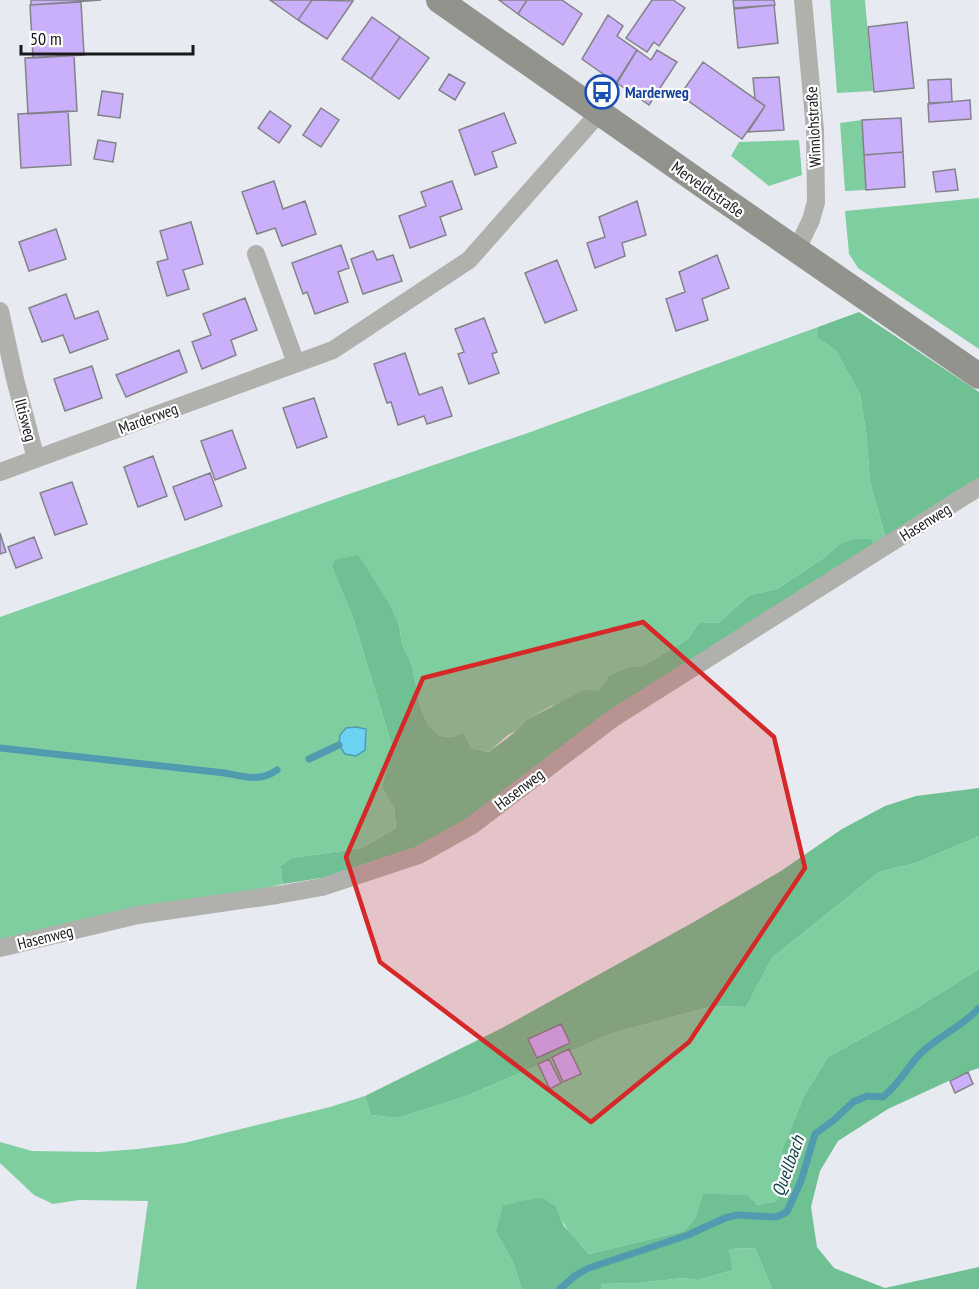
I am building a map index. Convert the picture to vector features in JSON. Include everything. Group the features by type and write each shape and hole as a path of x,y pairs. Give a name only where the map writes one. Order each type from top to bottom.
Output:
{"main road":[{"name":"Merveldtstraße","path":"443,1 979,376"}],"street":[{"name":"Winnlohstraße","path":"796,250 811,220 816,202 816,130 803,0"},
{"name":"Marderweg","path":"0,472 333,350 469,260 600,112"},
{"path":"256,254 296,363"},
{"name":"Iltisweg","path":"0,311 36,459"},
{"name":"Hasenweg","path":"0,948 138,915 322,887 419,855 471,826 612,719 979,487"}],"highlighted area":[{"path":"643,622 774,737 805,868 689,1042 591,1122 380,962 346,857 423,678"}],"green space":[{"path":"830,0 865,0 873,91 837,93"},
{"path":"862,120 866,190 845,191 840,123"},
{"path":"799,140 802,175 769,186 731,156 739,142"},
{"path":"979,198 979,349 858,268 849,254 845,211"},
{"path":"859,312 979,392 979,478 887,543 870,482 860,394 836,351 818,338 818,327"},
{"path":"818,327 818,338 836,351 860,394 870,482 887,543 838,545 825,557 777,589 750,595 718,623 700,622 688,639 641,667 630,667 599,691 551,706 526,720 521,728 508,735 488,752 471,748 454,737 440,736 428,725 420,706 412,665 402,644 399,624 389,603 369,575 332,567 353,618 393,749 382,788 394,808 396,828 362,848 292,858 280,866 283,884 224,897 102,915 0,940 0,617 525,434"},
{"path":"855,539 870,539 878,548 486,809 422,845 334,876 283,884 280,866 292,858 362,848 396,828 394,808 382,788 393,749 353,618 332,567 335,560 358,555 389,603 399,624 402,644 412,665 420,706 428,725 440,736 454,737 463,733 471,748 488,752 514,733 526,720 584,690 599,691 609,676 630,667 641,667 688,639 700,622 718,623 750,595 777,589 825,557 838,545"},
{"path":"979,788 979,836 916,863 879,872 772,958 746,1007 713,1006 613,1033 469,1095 398,1118 371,1115 365,1096 502,1028 692,923 781,871 842,829 885,806 916,796"},
{"path":"979,836 979,969 915,1009 828,1057 804,1096 782,1150 777,1201 696,1217 684,1231 589,1254 569,1232 550,1203 541,1200 525,1200 496,1232 513,1262 522,1289 136,1289 148,1201 79,1200 53,1204 34,1195 0,1163 0,1142 32,1151 99,1152 138,1149 184,1143 330,1107 365,1096 371,1115 398,1118 469,1095 613,1033 713,1006 746,1007 772,958 879,872 916,863"},
{"path":"979,969 979,1068 888,1109 838,1141 820,1171 811,1207 817,1247 834,1268 885,1288 979,1267 979,1289 772,1289 755,1248 728,1249 733,1270 698,1280 684,1278 601,1284 601,1289 522,1289 513,1262 496,1232 503,1206 543,1198 555,1206 564,1226 589,1254 684,1231 696,1217 703,1194 747,1195 757,1205 777,1201 782,1150 804,1096 828,1057 915,1009"},
{"path":"755,1248 772,1289 601,1289 601,1284 684,1278 698,1280 733,1270 727,1249"}],"water":[{"path":"346,728 366,729 365,750 356,756 345,754 339,745 340,735"}],"building":[{"path":"31,0 101,0 31,5"},
{"path":"270,0 312,0 298,20"},
{"path":"312,0 353,1 327,39 298,20"},
{"path":"499,0 527,0 518,14"},
{"path":"527,0 562,0 582,14 563,45 518,14"},
{"path":"652,0 673,0 685,8 659,46 654,42 647,52 626,38"},
{"path":"733,0 774,0 775,5 734,8"},
{"path":"81,2 84,55 33,58 30,5"},
{"path":"774,5 778,43 738,48 734,9"},
{"path":"608,15 623,26 617,36 637,50 616,83 582,59"},
{"path":"372,17 400,37 371,79 342,59"},
{"path":"907,22 914,88 874,92 868,27"},
{"path":"400,37 429,58 399,99 371,79"},
{"path":"637,50 651,60 657,50 677,62 649,105 617,83"},
{"path":"74,55 77,111 28,114 25,58"},
{"path":"703,62 765,106 742,139 680,95"},
{"path":"449,74 465,83 455,100 439,90"},
{"path":"779,77 784,130 748,132 765,106 755,99 753,78"},
{"path":"951,79 952,102 929,103 928,80"},
{"path":"102,91 123,94 120,118 98,115"},
{"path":"970,100 971,119 929,122 928,104"},
{"path":"321,108 339,120 321,147 303,135"},
{"path":"68,111 71,165 21,168 18,114"},
{"path":"270,111 291,126 279,143 258,128"},
{"path":"504,113 516,143 492,152 497,167 475,175 459,130"},
{"path":"901,118 903,152 864,155 862,120"},
{"path":"98,140 116,143 113,162 94,159"},
{"path":"903,152 905,187 866,190 864,155"},
{"path":"955,169 958,190 936,192 933,172"},
{"path":"274,181 283,209 305,201 316,234 282,246 275,228 257,234 242,192"},
{"path":"452,181 462,209 440,217 446,235 410,248 399,216 426,206 421,192"},
{"path":"637,201 646,235 622,243 625,256 595,268 587,243 605,237 599,217"},
{"path":"191,222 203,264 183,270 189,289 167,296 157,262 168,259 160,231"},
{"path":"56,229 66,259 29,271 19,242"},
{"path":"341,245 349,268 338,272 348,302 315,314 307,292 303,294 292,263"},
{"path":"373,251 377,260 393,255 402,281 363,294 351,259"},
{"path":"717,255 729,288 702,299 708,320 676,331 666,299 685,292 679,272"},
{"path":"557,260 577,310 545,323 525,273"},
{"path":"66,294 75,319 98,311 108,339 70,353 63,335 42,342 29,308"},
{"path":"245,298 257,330 231,340 236,355 202,369 192,342 211,335 203,314"},
{"path":"484,318 497,352 492,354 499,373 469,384 458,354 464,352 455,329"},
{"path":"179,350 187,372 126,397 116,375"},
{"path":"405,353 419,395 442,387 452,416 427,424 424,416 398,425 391,402 387,403 374,364"},
{"path":"92,366 102,398 65,411 54,379"},
{"path":"314,398 327,437 297,448 283,408"},
{"path":"232,430 246,468 215,480 201,441"},
{"path":"153,456 167,496 138,507 124,467"},
{"path":"210,473 222,506 185,520 173,487"},
{"path":"72,482 87,524 55,535 40,493"},
{"path":"0,533 6,552 0,554"},
{"path":"34,537 42,558 16,568 8,547"},
{"path":"561,1024 570,1043 537,1058 528,1039"},
{"path":"569,1049 581,1074 563,1082 552,1057"},
{"path":"549,1059 561,1083 550,1089 538,1064"},
{"path":"968,1072 973,1084 955,1093 950,1081"}],"waterway":[{"path":"309,759 339,745"},
{"path":"0,748 252,778 265,776 277,770"},
{"name":"Quellbach","path":"560,1289 576,1275 589,1268 688,1235 725,1218 737,1215 776,1217 787,1212 801,1181 815,1134 853,1102 867,1096 883,1097 920,1054 979,1008"}],"place":[{"name":"Marderweg","path":"602,92"}]}
